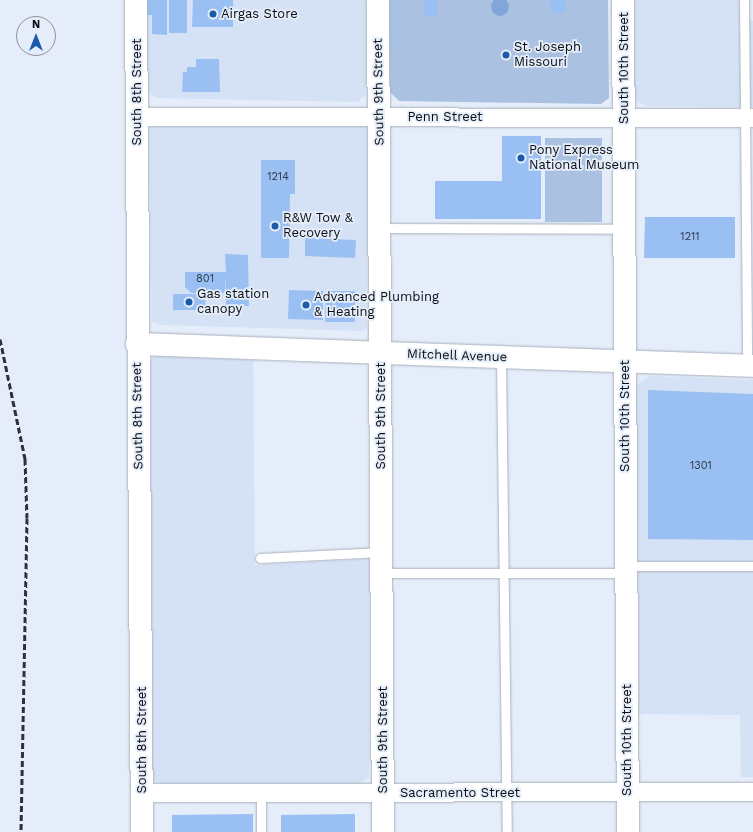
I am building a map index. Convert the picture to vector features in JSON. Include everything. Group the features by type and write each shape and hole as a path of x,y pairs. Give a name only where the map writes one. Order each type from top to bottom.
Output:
{"main road":[{"name":"South 8th Street","path":"136,0 136,344 142,832"},
{"name":"South 9th Street","path":"378,0 384,832"},
{"name":"South 10th Street","path":"623,0 628,832"},
{"name":"Mitchell Avenue","path":"136,344 625,363 750,366"}],"street":[{"name":"Penn Street","path":"137,117 749,118"},
{"name":"Sacramento Street","path":"142,793 753,792"}],"lane":[{"path":"744,0 749,118 750,366"},
{"path":"380,228 625,229"},
{"path":"501,358 505,573 507,832"},
{"path":"260,558 382,552"},
{"path":"382,573 505,573 753,566"},
{"path":"261,793 261,832"}],"shaded area":[{"path":"496,-2 504,-2 509,3 507,14 504,16 496,16 491,11 491,3"},
{"path":"146,0 366,0 366,94 358,102 156,98 146,88"},
{"path":"389,0 608,0 609,98 601,104 399,101 390,92"},
{"path":"634,0 739,0 739,20 753,21 753,107 646,106 638,102 634,93"},
{"path":"154,124 361,124 367,129 367,326 364,331 161,325 152,322 149,129"},
{"path":"545,138 602,138 602,222 545,222"},
{"path":"163,354 253,360 255,565 369,559 369,777 358,785 164,785 154,780 151,772 149,367 153,357"},
{"path":"649,376 753,380 753,777 741,777 740,715 639,714 636,385"}],"building":[{"path":"558,-2 565,3 566,6 561,13 558,14 551,9 550,6 555,-1"},
{"path":"146,0 167,0 167,35 152,34 152,15 146,15"},
{"name":"Airgas Store","path":"169,0 187,0 187,33 169,33"},
{"name":"Airgas Store","path":"193,0 233,0 233,27 192,27"},
{"path":"424,0 437,0 437,16 424,16"},
{"path":"196,59 219,59 220,92 182,92 183,72 187,72 187,67 196,67"},
{"name":"Pony Express National Museum","path":"502,136 541,136 541,219 435,219 435,181 502,181"},
{"name":"R&W Tow & Recovery","path":"261,160 295,160 295,194 290,194 289,258 261,258"},
{"path":"645,217 735,217 735,258 644,258"},
{"path":"305,238 356,240 355,258 305,256"},
{"path":"225,254 248,255 249,306 226,306 226,274 225,293 191,293 185,287 185,272 226,272"},
{"name":"Advanced Plumbing & Heating","path":"289,290 323,291 323,320 288,319"},
{"name":"Advanced Plumbing & Heating","path":"326,291 355,291 355,322 325,322"},
{"name":"Gas station canopy","path":"173,294 205,294 206,310 173,310"},
{"path":"648,390 753,394 753,540 648,539"},
{"path":"253,814 253,832 172,832 172,815"},
{"path":"355,814 355,832 281,832 281,815"}],"railway":[{"path":"0,339 25,459 27,518 21,832"}],"place":[{"name":"Airgas Store","path":"213,14"},
{"name":"St. Joseph Missouri","path":"506,55"},
{"name":"Pony Express National Museum","path":"521,158"},
{"name":"R&W Tow & Recovery","path":"275,226"},
{"name":"Gas station canopy","path":"189,302"},
{"name":"Advanced Plumbing & Heating","path":"306,305"}]}
